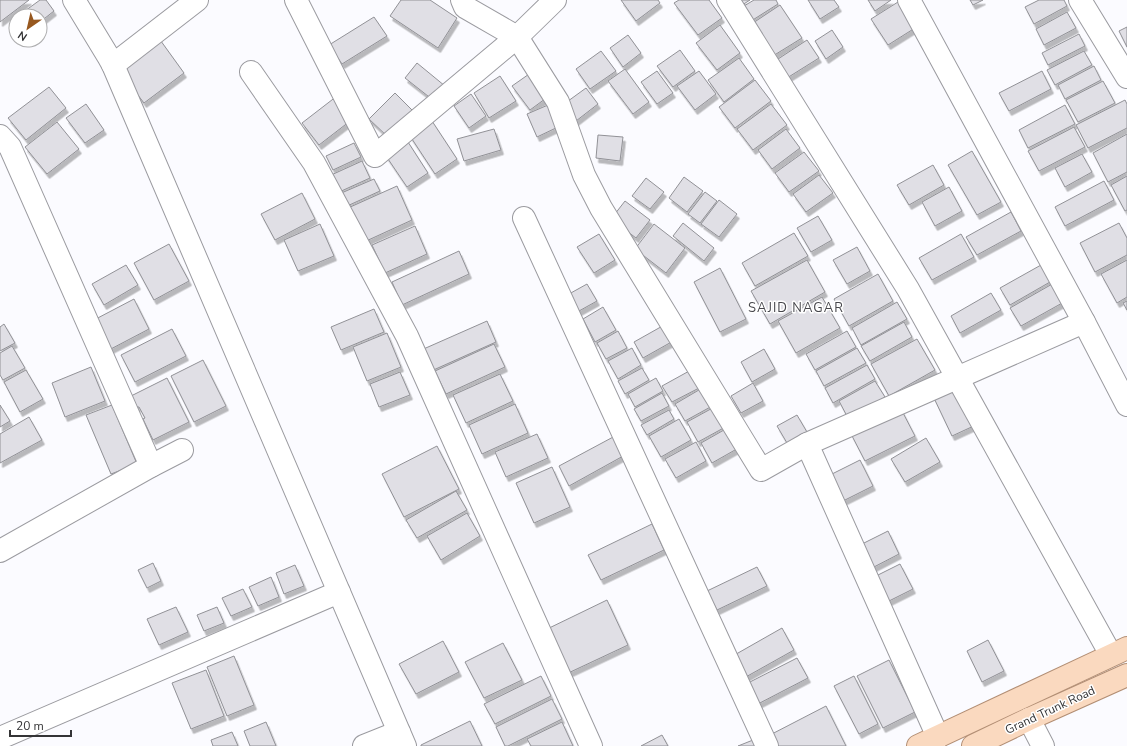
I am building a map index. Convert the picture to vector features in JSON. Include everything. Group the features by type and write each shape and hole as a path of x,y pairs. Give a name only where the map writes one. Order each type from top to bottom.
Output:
{"main road":[{"path":"918,746 938,738 1119,651"},
{"name":"Grand Trunk Road","path":"973,746 1028,719 1126,679"}],"street":[{"path":"74,0 112,65 402,739 364,746"},
{"path":"112,65 197,0"},
{"path":"296,0 375,156 517,37 555,0"},
{"path":"462,0 465,7 517,37 558,102 584,174 601,208 761,470 807,444 1084,322"},
{"path":"728,0 908,289 957,378 1119,651"},
{"path":"909,0 1084,322 1127,405"},
{"path":"1080,0 1127,76"},
{"path":"252,72 314,163 407,336 591,746"},
{"path":"0,136 10,146 151,466"},
{"path":"524,218 767,746"},
{"path":"807,444 938,738"},
{"path":"0,550 182,450"},
{"path":"0,738 339,592"},
{"path":"1028,719 1043,746"}],"building":[{"path":"0,0 29,0 18,8 8,8 8,16 0,22"},
{"path":"40,0 46,0 54,11 48,16 48,8 29,8"},
{"path":"401,0 430,0 457,18 438,48 390,16"},
{"path":"621,0 658,0 660,3 636,21"},
{"path":"679,0 709,0 722,18 698,35 674,3"},
{"path":"734,0 750,0 739,7"},
{"path":"754,0 776,0 778,4 748,23 739,9"},
{"path":"808,0 834,0 839,7 820,19"},
{"path":"868,0 891,0 875,11"},
{"path":"970,0 983,0 973,5"},
{"path":"1039,0 1064,0 1067,6 1034,24 1025,7"},
{"path":"898,2 915,28 888,45 871,19"},
{"path":"780,5 802,38 768,59 747,27"},
{"path":"1067,12 1076,28 1044,45 1036,29"},
{"path":"374,17 387,36 342,64 329,45"},
{"path":"720,25 740,53 717,70 696,43"},
{"path":"1127,27 1127,47 1119,31"},
{"path":"832,30 843,47 826,59 815,41"},
{"path":"1079,34 1085,46 1048,65 1042,53"},
{"path":"628,35 641,53 623,67 610,48"},
{"path":"158,37 184,73 144,103 117,68"},
{"path":"807,40 819,58 787,78 775,61"},
{"path":"680,50 695,71 673,87 657,66"},
{"path":"601,51 616,71 590,89 576,69"},
{"path":"1084,51 1092,65 1055,85 1047,70"},
{"path":"739,58 754,79 724,102 708,80"},
{"path":"417,63 445,86 433,100 405,78"},
{"path":"1094,66 1101,80 1065,99 1058,85"},
{"path":"625,69 649,102 633,114 608,81"},
{"path":"657,71 673,93 657,104 641,82"},
{"path":"699,71 716,94 695,110 677,86"},
{"path":"1042,71 1051,89 1009,111 999,93"},
{"path":"532,72 549,96 530,110 512,86"},
{"path":"500,76 516,101 489,118 474,93"},
{"path":"755,80 771,101 735,128 719,107"},
{"path":"1103,81 1115,103 1078,122 1066,100"},
{"path":"49,87 66,108 26,140 8,118"},
{"path":"586,88 598,104 576,121 564,104"},
{"path":"395,93 413,111 388,137 369,119"},
{"path":"471,94 486,116 469,128 454,106"},
{"path":"337,96 354,118 319,145 302,123"},
{"path":"1125,100 1127,104 1127,128 1088,148 1076,125"},
{"path":"86,104 104,130 85,143 66,118"},
{"path":"771,104 787,125 753,150 737,129"},
{"path":"548,105 558,127 537,137 527,114"},
{"path":"1065,105 1075,124 1028,148 1019,130"},
{"path":"432,121 457,159 435,174 410,136"},
{"path":"57,122 79,149 47,174 25,147"},
{"path":"1074,127 1085,147 1039,171 1028,151"},
{"path":"494,129 501,150 464,161 457,139"},
{"path":"786,129 800,148 772,169 758,150"},
{"path":"1127,134 1127,172 1108,182 1093,153"},
{"path":"598,135 623,137 620,161 596,158"},
{"path":"408,142 428,173 407,187 386,156"},
{"path":"354,143 361,157 333,170 326,156"},
{"path":"972,151 1001,202 977,215 948,165"},
{"path":"804,152 819,171 789,192 775,173"},
{"path":"1082,154 1092,172 1065,187 1055,168"},
{"path":"362,161 370,178 337,193 329,176"},
{"path":"933,165 944,185 909,205 897,185"},
{"path":"819,175 833,193 806,212 793,194"},
{"path":"1127,176 1127,210 1125,211 1111,185"},
{"path":"684,177 703,191 687,212 669,198"},
{"path":"646,178 664,192 650,209 632,196"},
{"path":"374,179 380,191 345,207 339,194"},
{"path":"1104,181 1114,200 1065,226 1055,207"},
{"path":"397,186 412,220 364,242 348,208"},
{"path":"949,187 962,211 935,226 922,202"},
{"path":"705,192 717,201 700,223 688,214"},
{"path":"302,193 315,219 275,240 261,214"},
{"path":"719,200 737,214 719,237 701,224"},
{"path":"625,201 650,220 636,238 611,219"},
{"path":"1011,212 1021,231 977,255 966,237"},
{"path":"818,216 832,240 811,252 797,228"},
{"path":"683,223 714,248 704,261 673,236"},
{"path":"1119,223 1127,238 1127,255 1095,272 1080,243"},
{"path":"320,224 334,256 298,271 284,240"},
{"path":"654,224 685,248 666,273 635,249"},
{"path":"415,226 427,254 385,273 372,245"},
{"path":"794,233 808,256 755,286 742,263"},
{"path":"599,234 615,260 594,273 577,247"},
{"path":"961,234 974,257 932,280 919,258"},
{"path":"169,244 189,281 154,300 134,263"},
{"path":"857,247 870,271 847,284 833,260"},
{"path":"459,251 469,274 402,305 392,282"},
{"path":"807,260 825,292 770,324 751,291"},
{"path":"1127,260 1127,297 1117,303 1101,274"},
{"path":"126,265 138,285 104,305 92,284"},
{"path":"1041,265 1050,282 1010,305 1000,288"},
{"path":"720,268 746,319 720,332 694,282"},
{"path":"878,274 893,301 849,326 834,299"},
{"path":"1054,283 1064,302 1021,326 1010,308"},
{"path":"587,284 597,301 579,311 569,294"},
{"path":"991,293 1001,310 960,333 951,316"},
{"path":"822,297 840,328 796,353 778,321"},
{"path":"134,299 149,329 107,351 92,321"},
{"path":"1127,301 1127,310 1123,303"},
{"path":"897,302 907,319 861,345 852,328"},
{"path":"603,307 616,330 595,342 583,319"},
{"path":"374,309 384,332 341,350 331,327"},
{"path":"487,321 496,342 429,372 419,351"},
{"path":"904,322 912,337 870,361 861,346"},
{"path":"4,324 15,343 0,351 0,327"},
{"path":"666,324 675,340 643,358 634,342"},
{"path":"172,329 186,356 135,382 121,355"},
{"path":"618,331 627,348 606,359 597,343"},
{"path":"847,331 856,347 815,370 806,354"},
{"path":"387,333 401,367 367,381 353,347"},
{"path":"917,339 935,370 889,396 871,364"},
{"path":"494,344 505,367 446,394 435,371"},
{"path":"12,346 25,368 3,380 0,375 0,353"},
{"path":"632,348 641,365 618,379 608,361"},
{"path":"857,348 866,363 824,386 816,371"},
{"path":"764,349 775,369 752,382 741,362"},
{"path":"203,360 226,406 194,422 171,376"},
{"path":"867,365 875,379 833,403 825,388"},
{"path":"91,367 105,401 65,417 52,383"},
{"path":"642,368 649,380 625,394 618,381"},
{"path":"26,370 43,399 20,412 4,382"},
{"path":"691,370 701,387 672,402 662,386"},
{"path":"400,372 410,395 379,407 370,384"},
{"path":"500,374 513,401 466,423 453,395"},
{"path":"167,378 189,422 153,440 143,419 145,418 131,396"},
{"path":"656,378 663,391 635,407 628,394"},
{"path":"875,381 885,397 848,418 839,401"},
{"path":"753,383 763,401 741,413 731,396"},
{"path":"958,383 978,424 952,436 933,396"},
{"path":"704,387 714,405 685,421 675,404"},
{"path":"662,393 669,406 641,421 634,409"},
{"path":"515,404 528,433 482,454 469,425"},
{"path":"0,405 10,421 0,427"},
{"path":"112,405 137,464 111,474 86,415"},
{"path":"718,405 729,425 698,442 687,422"},
{"path":"901,409 915,436 865,461 851,434"},
{"path":"669,410 674,419 647,435 641,425"},
{"path":"797,415 807,432 787,443 777,426"},
{"path":"29,417 42,440 0,463 0,434"},
{"path":"679,419 691,440 661,457 649,436"},
{"path":"731,426 742,446 712,463 701,443"},
{"path":"537,434 548,458 506,477 495,452"},
{"path":"615,436 625,455 569,486 559,466"},
{"path":"926,438 940,462 905,482 891,459"},
{"path":"696,442 706,461 676,478 665,459"},
{"path":"437,446 459,489 404,517 382,474"},
{"path":"860,460 873,486 837,504 824,478"},
{"path":"552,467 570,507 534,523 516,483"},
{"path":"456,491 467,510 417,538 406,520"},
{"path":"467,513 480,536 441,560 427,536"},
{"path":"652,524 664,550 601,580 588,555"},
{"path":"888,531 899,554 872,568 860,545"},
{"path":"153,563 161,581 147,588 138,570"},
{"path":"900,564 913,589 885,603 872,578"},
{"path":"295,565 304,586 284,594 276,573"},
{"path":"757,567 767,586 717,610 707,591"},
{"path":"271,577 279,597 258,606 249,587"},
{"path":"243,589 252,607 231,616 222,598"},
{"path":"607,600 628,645 564,675 543,631"},
{"path":"176,607 188,632 159,645 147,619"},
{"path":"217,607 224,623 204,631 197,615"},
{"path":"782,628 794,650 744,678 731,657"},
{"path":"988,640 1004,671 982,682 967,651"},
{"path":"443,641 459,672 416,694 399,664"},
{"path":"503,643 522,680 484,698 465,662"},
{"path":"234,656 254,705 227,716 207,667"},
{"path":"797,658 808,678 756,705 746,684"},
{"path":"889,660 915,712 883,728 857,676"},
{"path":"206,670 224,716 191,729 172,683"},
{"path":"541,676 551,696 495,724 484,704"},
{"path":"854,676 878,724 859,734 834,686"},
{"path":"552,699 562,719 508,746 505,746 496,727"},
{"path":"826,706 846,746 773,746 768,736"},
{"path":"470,721 482,746 421,746 421,745"},
{"path":"266,722 276,746 250,746 244,731"},
{"path":"562,722 573,746 531,746 527,739"},
{"path":"232,732 238,746 213,746 211,740"},
{"path":"662,735 668,746 641,746"},
{"path":"753,740 755,746 738,746"}],"district":[{"name":"SAJID NAGAR","path":"796,308"}]}
